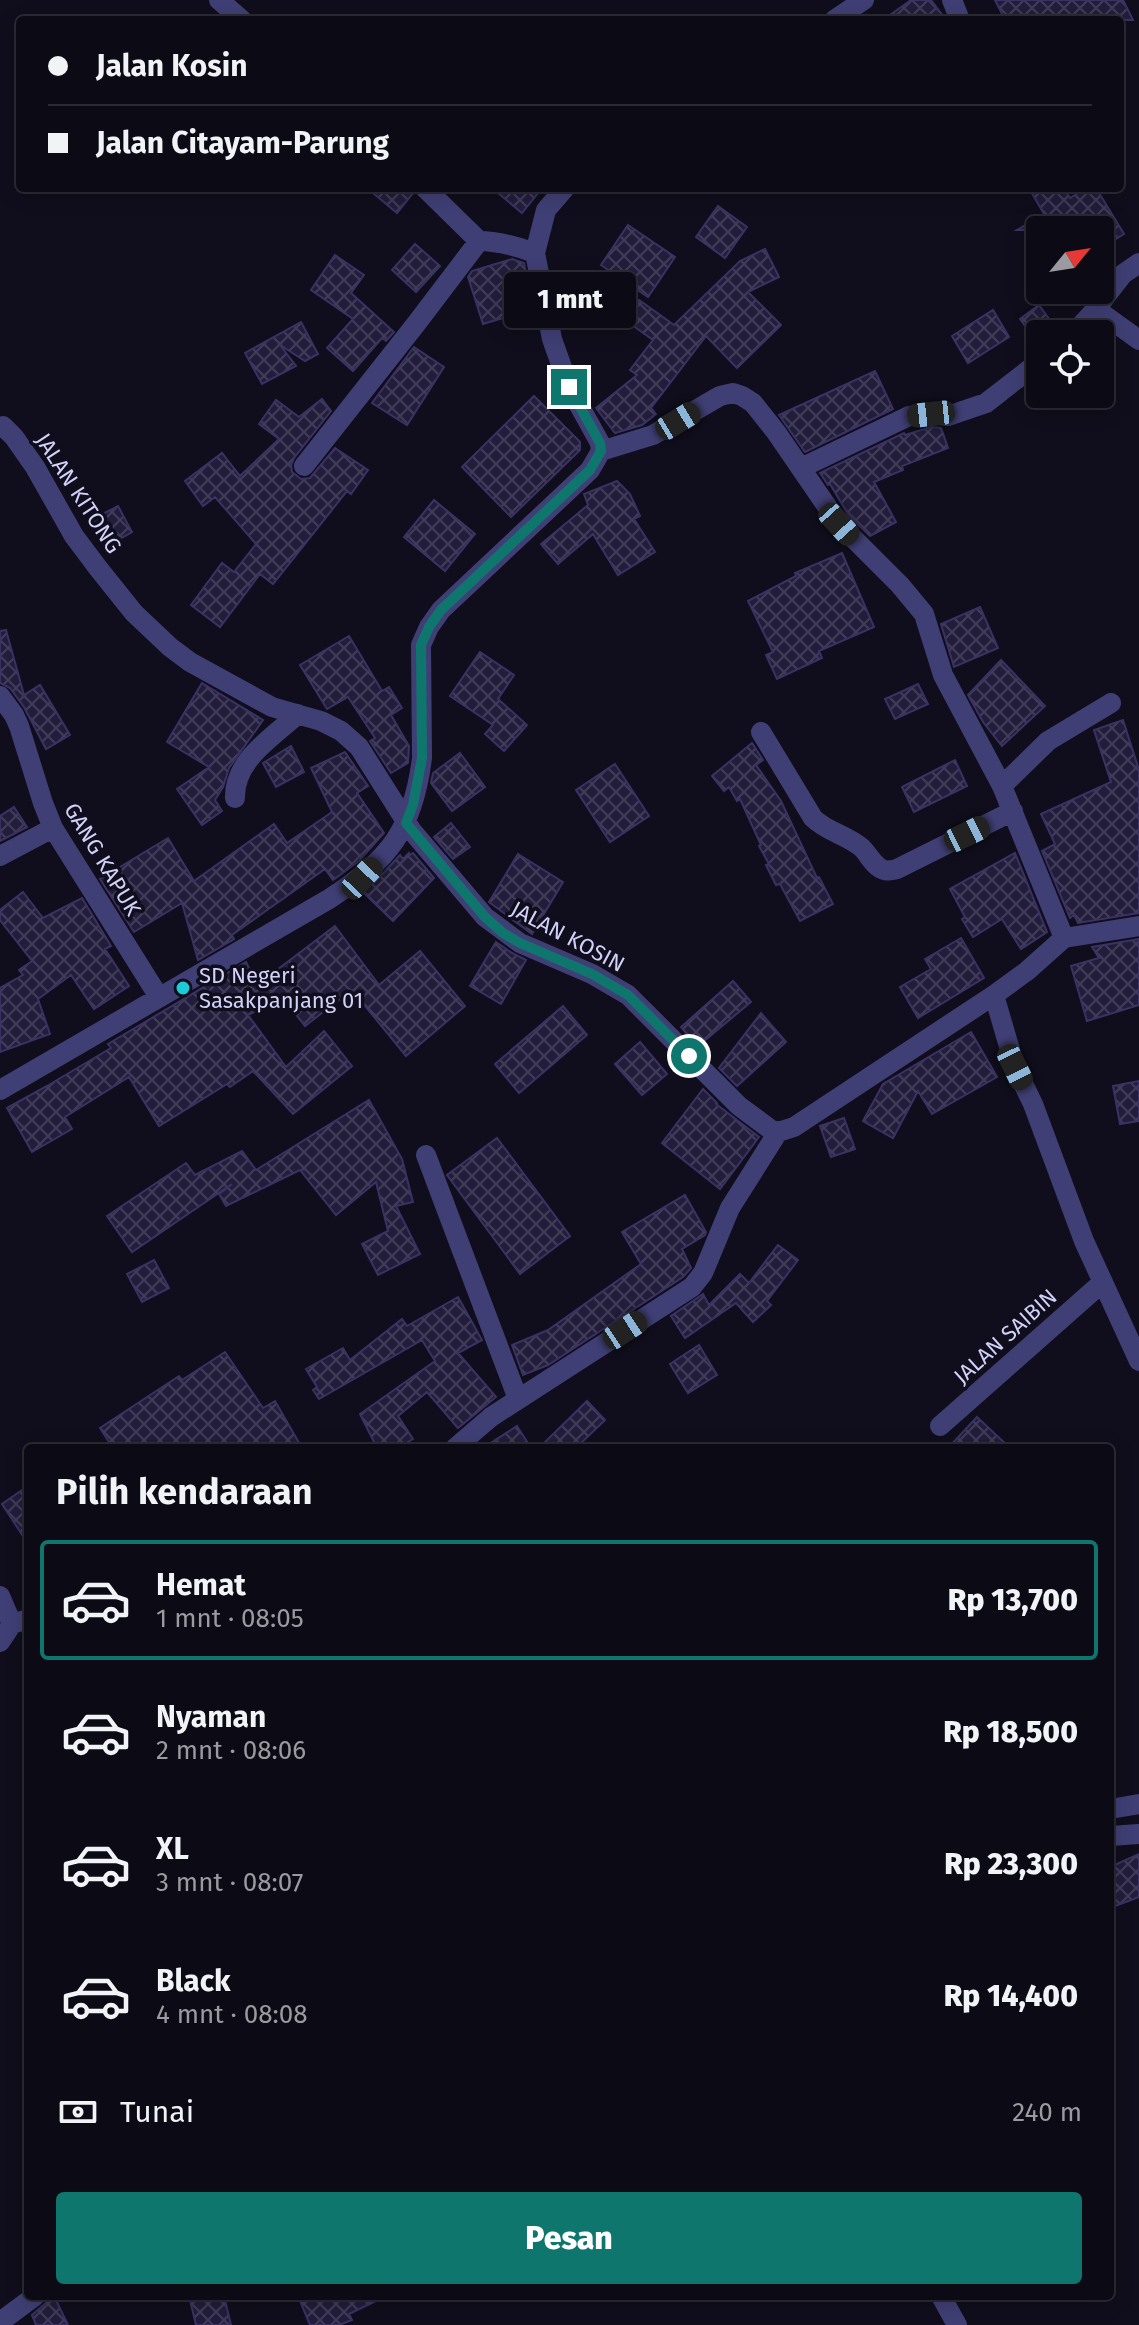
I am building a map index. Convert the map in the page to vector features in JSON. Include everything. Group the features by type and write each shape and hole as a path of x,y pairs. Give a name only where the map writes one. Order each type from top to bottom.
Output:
{"street":[{"path":"219,0 237,16"},
{"path":"840,16 864,0"},
{"path":"429,192 479,241 496,241 535,253"},
{"path":"0,1090 362,878 400,834 413,805 422,758 421,645 429,627 441,610 590,470 601,451 600,443 569,387 552,339 535,253 546,210 562,192"},
{"path":"304,466 479,241"},
{"path":"1086,320 1123,274 1139,263"},
{"path":"1096,309 1139,340"},
{"path":"801,468 909,416 948,416 986,403 1026,372"},
{"path":"601,451 653,435 713,399 733,393 742,396 763,414 839,524 900,585 924,614 943,675 1002,786 1064,938"},
{"name":"JALAN KITONG","path":"0,427 3,426 14,437 35,467 74,536 134,613 190,662 272,707 321,721 341,731 359,747 406,823"},
{"name":"GANG KAPUK","path":"0,696 19,726 53,828 159,997"},
{"path":"1002,786 1048,741 1111,703"},
{"path":"235,798 235,786 246,760 298,714"},
{"path":"761,732 813,818 856,844 877,866 886,870 897,869 1013,811"},
{"name":"JALAN KOSIN","path":"406,823 485,917 503,933 592,974 628,995 739,1106 778,1132"},
{"path":"0,856 53,828"},
{"path":"460,1444 491,1417 692,1287 709,1260 730,1208 778,1132 794,1127 994,995 1064,938 1139,926"},
{"path":"994,995 1015,1067 1033,1104 1084,1241 1139,1361"},
{"path":"426,1155 518,1399"},
{"name":"JALAN SAIBIN","path":"940,1426 1103,1282"},
{"path":"0,1596 20,1621 0,1642"},
{"path":"1114,1808 1139,1804"},
{"path":"1114,1836 1139,1834"},
{"path":"0,2322 30,2300"},
{"path":"943,2300 957,2325"}],"building":[{"path":"911,0 931,0 943,16 889,16"},
{"path":"995,0 1123,0 1133,20 1124,20 1124,16 1003,16"},
{"path":"372,192 413,192 397,213"},
{"path":"497,192 539,192 522,213"},
{"path":"1031,192 1066,192 1070,198 1080,192 1098,192 1113,216 1041,216 1044,214"},
{"path":"718,206 747,227 725,258 696,237"},
{"path":"1114,218 1124,234 1114,240"},
{"path":"628,225 675,257 648,297 601,265"},
{"path":"415,244 440,266 416,292 392,270"},
{"path":"765,249 779,277 748,292 781,325 737,368 706,336 651,408 656,414 642,425 615,433 596,408 637,375 630,370 653,340 625,320 639,300 674,325 740,261"},
{"path":"335,255 364,275 351,293 394,332 386,341 382,338 353,371 327,348 353,319 311,290"},
{"path":"512,259 524,263 533,309 483,324 468,277 472,271"},
{"path":"1039,305 1050,320 1026,320 1026,327 1020,319"},
{"path":"993,310 1009,337 968,363 952,336"},
{"path":"301,322 318,354 305,361 280,345 296,366 262,384 245,353"},
{"path":"414,347 444,367 407,425 372,403"},
{"path":"875,371 893,409 805,452 779,415"},
{"path":"534,396 580,442 580,450 511,517 462,467"},
{"path":"322,399 331,411 294,458 292,472 301,479 310,478 335,448 368,470 351,494 347,491 273,584 260,574 220,627 191,605 222,563 234,572 256,544 215,497 203,506 185,481 222,453 240,476 279,439 259,424 276,400 299,417"},
{"path":"941,428 948,448 902,466 903,470 874,482 896,522 870,536 849,516 820,473 904,433"},
{"path":"617,481 630,494 640,516 634,519 655,552 618,575 593,534 558,564 541,544 588,505 584,494"},
{"path":"434,500 475,534 445,571 404,537"},
{"path":"118,506 132,532 107,546 93,519"},
{"path":"842,553 874,627 819,651 822,658 777,679 766,655 773,652 748,601 796,576 795,573"},
{"path":"980,607 998,648 954,667 941,624"},
{"path":"6,630 24,695 40,685 70,735 46,749 24,707 10,688 0,683 0,631"},
{"path":"349,636 382,691 389,687 402,708 391,715 409,746 408,763 391,773 370,741 375,738 348,697 327,709 300,665"},
{"path":"480,652 514,675 498,699 527,725 504,751 485,734 493,725 450,696"},
{"path":"1001,660 1045,706 1002,746 983,722 968,695"},
{"path":"202,683 263,720 229,768 215,800 222,811 202,825 177,789 209,767 167,742"},
{"path":"918,684 928,704 895,719 885,699"},
{"path":"1123,720 1139,770 1139,913 1078,923 1074,915 1070,918 1042,851 1055,844 1041,814 1111,782 1094,730"},
{"path":"752,743 763,760 756,765 781,801 817,878 833,904 800,921 766,865 769,864 740,799 737,801 729,787 724,791 712,776"},
{"path":"291,746 304,772 276,787 263,763"},
{"path":"345,752 368,786 357,793 384,833 359,861 333,880 325,869 232,935 234,939 198,960 182,903 134,932 100,879 168,838 194,881 274,824 287,843 332,812 311,768"},
{"path":"460,753 485,787 452,811 431,783 433,773"},
{"path":"955,760 967,786 914,812 902,787"},
{"path":"615,764 649,816 610,842 576,790"},
{"path":"14,807 27,827 0,841 0,816"},
{"path":"451,823 470,847 453,859 434,837"},
{"path":"413,853 434,878 393,921 362,891 400,855 403,859"},
{"path":"1015,853 1047,932 1021,949 1002,919 973,937 950,889"},
{"path":"518,854 563,882 532,934 489,902"},
{"path":"23,892 43,918 82,898 111,946 105,949 129,986 94,1009 71,975 38,999 50,1034 0,1052 0,988 23,975 19,970 32,961 0,920 0,910"},
{"path":"335,926 379,985 420,951 465,1006 406,1056 352,990 305,1026 283,998 248,1015 286,1067 324,1031 352,1066 293,1114 253,1071 159,1126 129,1077 65,1117 72,1129 32,1152 7,1108 111,1048 108,1044 246,962 257,985"},
{"path":"961,938 984,978 918,1018 900,987 931,969 925,959"},
{"path":"1139,939 1139,1005 1087,1021 1071,966 1099,958 1092,947"},
{"path":"496,942 526,960 501,1004 470,986"},
{"path":"733,981 751,1002 698,1046 681,1027"},
{"path":"563,1006 587,1035 519,1093 495,1064"},
{"path":"761,1013 786,1042 737,1086 719,1068"},
{"path":"971,1032 997,1077 932,1114 918,1091 893,1138 863,1121 883,1084"},
{"path":"640,1042 667,1074 642,1095 615,1064"},
{"path":"1139,1081 1139,1121 1120,1124 1113,1086"},
{"path":"703,1089 716,1104 759,1137 720,1189 662,1143"},
{"path":"369,1100 402,1159 413,1202 396,1206 420,1254 378,1275 362,1244 388,1231 376,1182 336,1215 300,1170 226,1206 219,1194 232,1184 132,1252 107,1216 186,1163 195,1175 242,1151 256,1170"},
{"path":"844,1118 855,1149 831,1157 820,1126"},
{"path":"497,1138 570,1236 520,1274 447,1175"},
{"path":"685,1195 706,1232 682,1249 691,1268 683,1277 548,1365 523,1375 512,1345 548,1330 641,1264 622,1232"},
{"path":"778,1245 798,1260 767,1301 771,1305 753,1322 736,1303 685,1338 671,1316 703,1294 709,1305 740,1274 749,1283"},
{"path":"154,1260 169,1288 142,1302 127,1274"},
{"path":"458,1297 482,1340 458,1353 496,1397 458,1428 427,1392 398,1416 413,1439 405,1444 375,1444 360,1414 435,1361 422,1340 319,1399 313,1390 317,1387 306,1369 343,1348 350,1360 402,1319 407,1326"},
{"path":"699,1345 717,1375 688,1393 670,1364"},
{"path":"225,1352 263,1408 275,1401 300,1444 110,1444 100,1428 179,1376 182,1380"},
{"path":"587,1401 605,1420 580,1444 543,1444"},
{"path":"977,1417 1006,1444 952,1444"},
{"path":"517,1426 528,1444 489,1444"},
{"path":"24,1489 24,1538 2,1504"},
{"path":"1139,1854 1139,1897 1114,1906 1114,1865"},
{"path":"56,2300 68,2325 36,2325 32,2315 47,2302"},
{"path":"190,2300 225,2300 231,2325 196,2325"},
{"path":"300,2300 378,2300 349,2314 352,2320 339,2325 310,2325"}],"place":[{"name":"SD Negeri Sasakpanjang 01","path":"183,988"}],"route":[{"path":"569,387 600,443 601,451 590,470 441,610 429,627 420,656 420,777 406,823 485,917 503,933 592,974 628,995 689,1056"}]}
